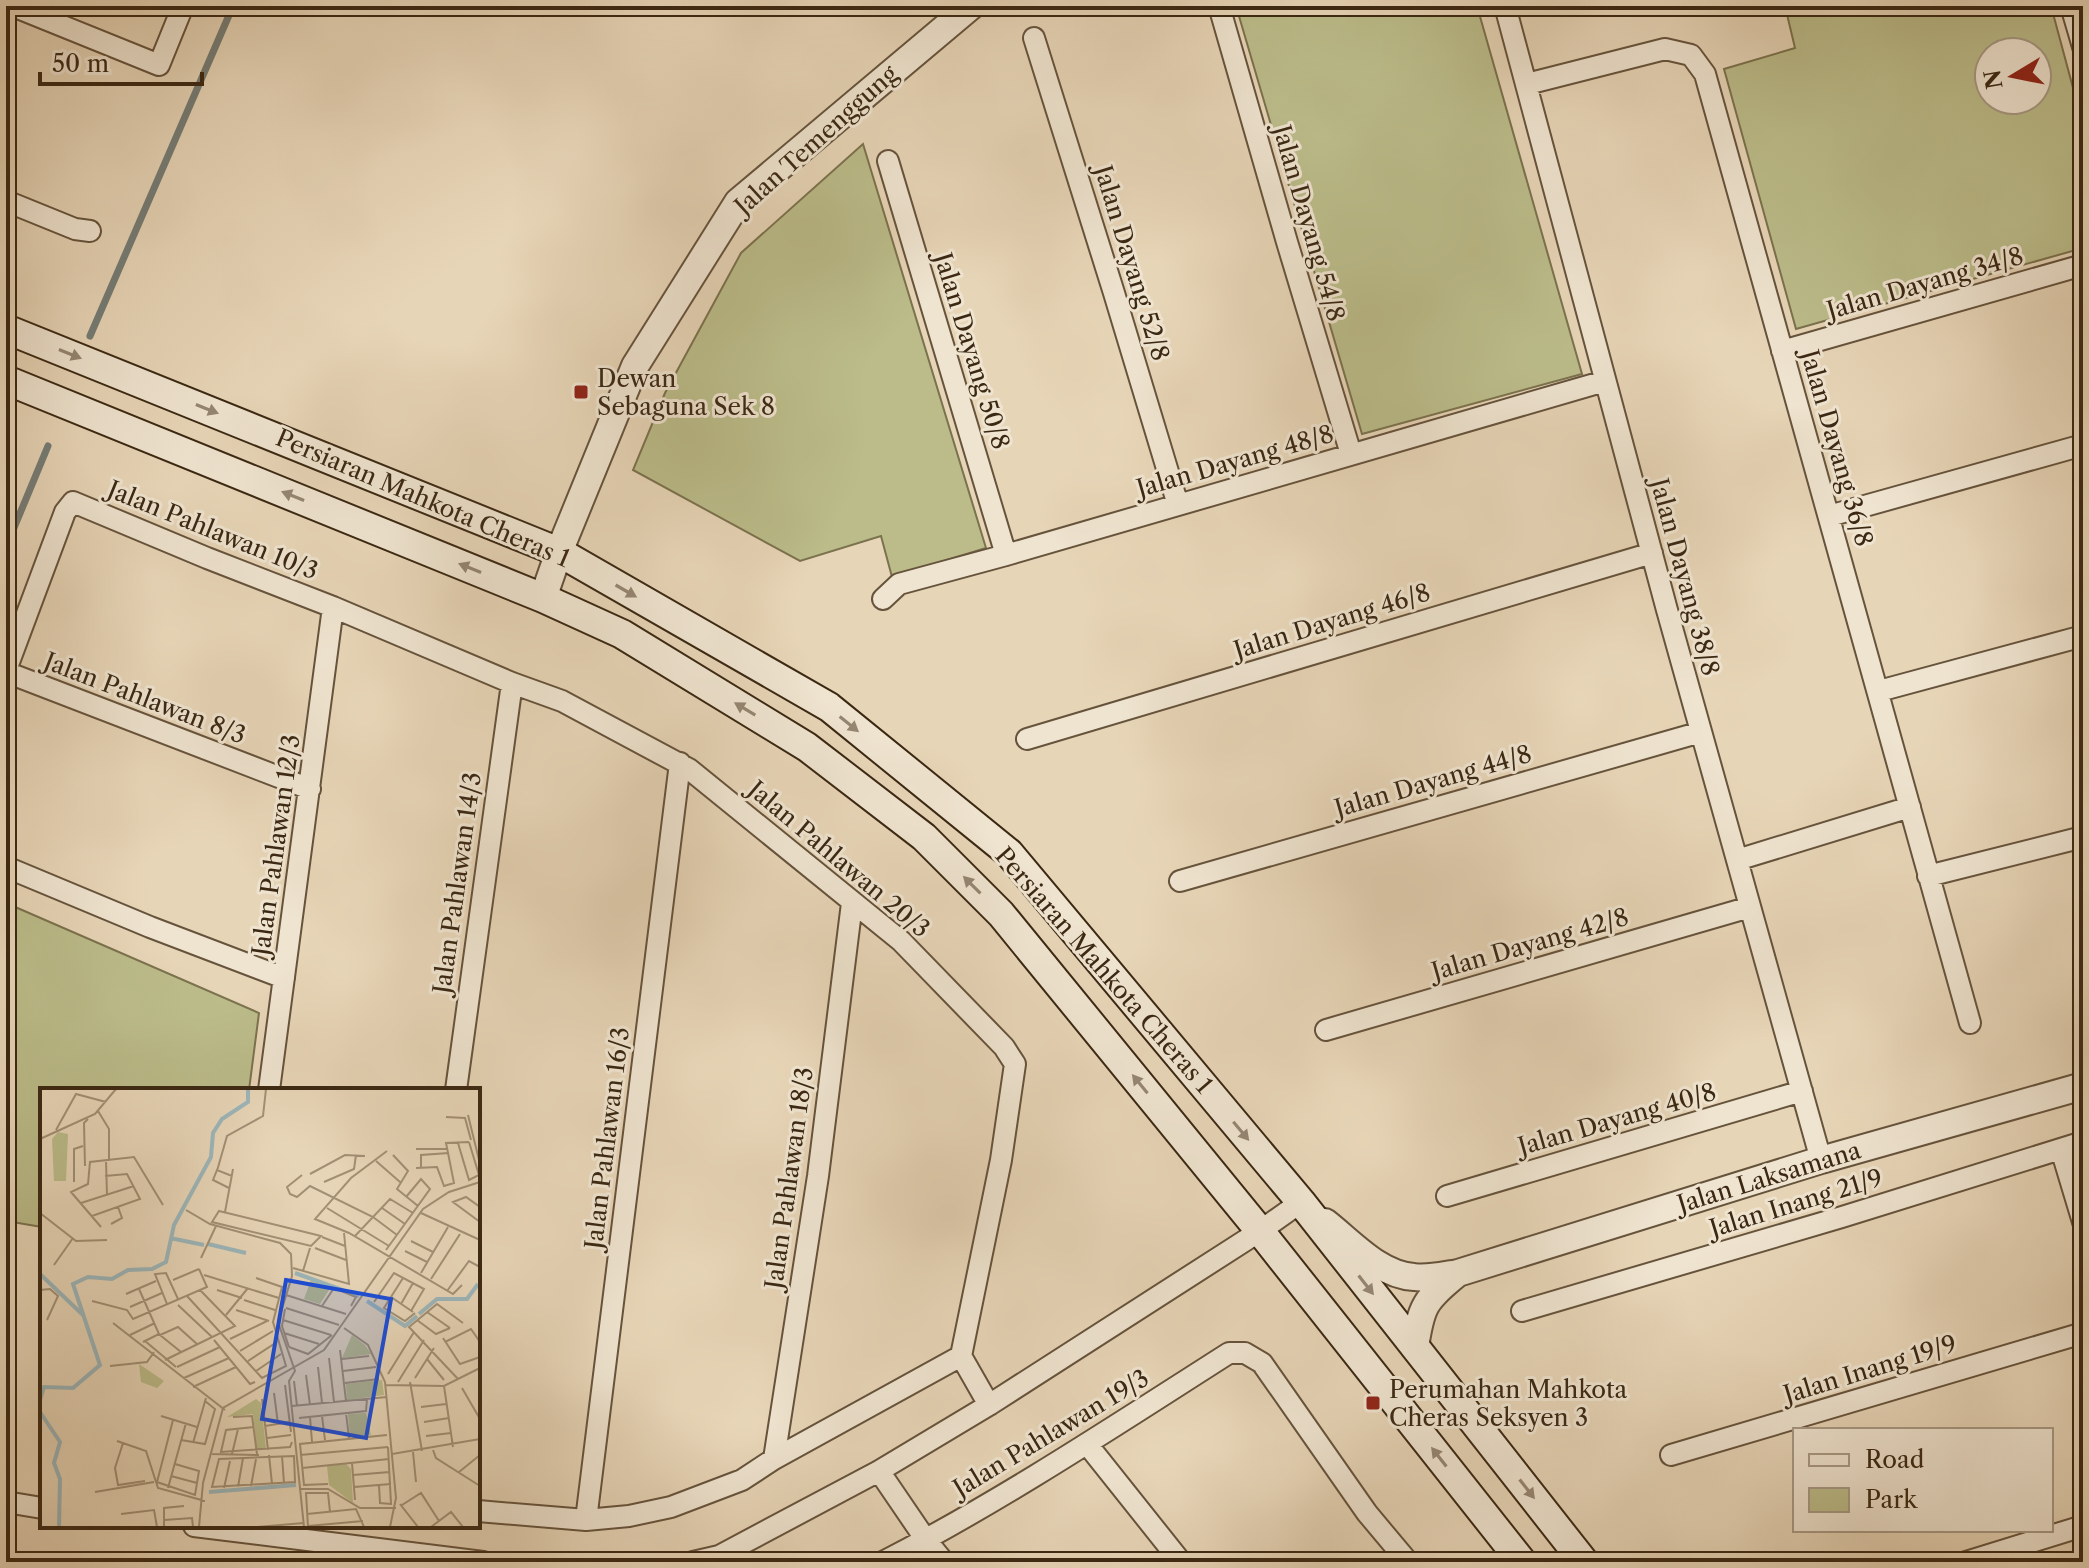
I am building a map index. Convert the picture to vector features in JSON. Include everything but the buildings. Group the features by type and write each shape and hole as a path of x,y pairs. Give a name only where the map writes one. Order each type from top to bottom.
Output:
{"main road":[{"name":"Persiaran Mahkota Cheras 1","path":"6,329 559,552 829,707 1009,853 1301,1202 1584,1562"},
{"name":"Persiaran Mahkota Cheras 1","path":"6,380 543,598 622,634 807,747 924,837 1001,914 1260,1231 1522,1562"}],"street":[{"path":"13,6 159,65 183,6"},
{"name":"Jalan Temenggung","path":"543,598 635,366 738,202 971,6"},
{"name":"Jalan Dayang 54/8","path":"1219,6 1351,454"},
{"name":"Jalan Dayang 38/8","path":"1505,6 1701,732 1821,1160"},
{"path":"2071,6 2083,47"},
{"name":"Jalan Dayang 52/8","path":"1034,38 1178,505"},
{"name":"Jalan Dayang 36/8","path":"1527,84 1665,49 1691,55 1705,74 1970,1023"},
{"name":"Jalan Dayang 50/8","path":"888,161 1006,555"},
{"path":"6,201 75,229 90,231"},
{"name":"Jalan Dayang 34/8","path":"1782,351 2083,265"},
{"name":"Jalan Dayang 48/8","path":"883,599 899,584 1605,381"},
{"path":"1829,516 2083,445"},
{"name":"Jalan Pahlawan 10/3","path":"6,671 65,512 73,502 333,607"},
{"name":"Jalan Dayang 46/8","path":"1027,739 1652,553"},
{"name":"Jalan Pahlawan 20/3","path":"333,607 562,701 680,763 901,941 1004,1047 1015,1064 1001,1160 961,1356"},
{"name":"Jalan Pahlawan 12/3","path":"269,1088 333,607"},
{"path":"1879,691 2083,636"},
{"name":"Jalan Pahlawan 8/3","path":"6,671 310,789"},
{"name":"Jalan Pahlawan 14/3","path":"456,1088 512,683"},
{"name":"Jalan Dayang 44/8","path":"1180,881 1701,732"},
{"name":"Jalan Pahlawan 16/3","path":"586,1520 680,763"},
{"path":"1737,860 1910,807"},
{"path":"1928,876 2083,837"},
{"path":"6,867 284,978"},
{"name":"Jalan Pahlawan 18/3","path":"774,1459 818,1176 852,903"},
{"name":"Jalan Dayang 42/8","path":"1326,1030 1750,907"},
{"name":"Jalan Laksamana","path":"1301,1202 1388,1271 1414,1277 1458,1273 1821,1160 2083,1086"},
{"name":"Jalan Dayang 40/8","path":"1447,1196 1802,1091"},
{"name":"Jalan Inang 21/9","path":"1522,1311 2083,1142"},
{"path":"2061,1149 2083,1222"},
{"path":"693,1562 719,1556 879,1471 989,1405 1301,1202"},
{"name":"Jalan Laksamana","path":"1415,1348 1424,1306 1432,1294 1458,1273"},
{"name":"Jalan Inang 19/9","path":"1671,1455 2083,1333"},
{"name":"Jalan Pahlawan 19/3","path":"883,1562 926,1540 1087,1444 1229,1353 1245,1353 1262,1363 1367,1513 1408,1562"},
{"path":"480,1511 586,1520 629,1516 671,1507 742,1480 774,1459 961,1356 989,1405"},
{"path":"1087,1444 1181,1562"},
{"path":"879,1471 944,1562"},
{"path":"6,1502 40,1508"},
{"path":"1966,1562 2083,1526"},
{"path":"213,1528 483,1562"}],"green space":[{"path":"1236,6 1477,6 1582,374 1362,434"},
{"path":"1785,6 2051,6 2083,125 2083,248 1796,329 1724,69 1795,48"},
{"path":"863,144 986,548 892,577 881,536 800,561 633,470 665,393 741,253"},
{"path":"6,903 259,1013 249,1088 40,1088 40,1227 6,1221"}],"waterway":[{"path":"90,336 233,6"},
{"path":"6,547 48,446"}],"place":[{"name":"Dewan Sebaguna Sek 8","path":"581,392"},
{"name":"Perumahan Mahkota Cheras Seksyen 3","path":"1373,1403"}]}
